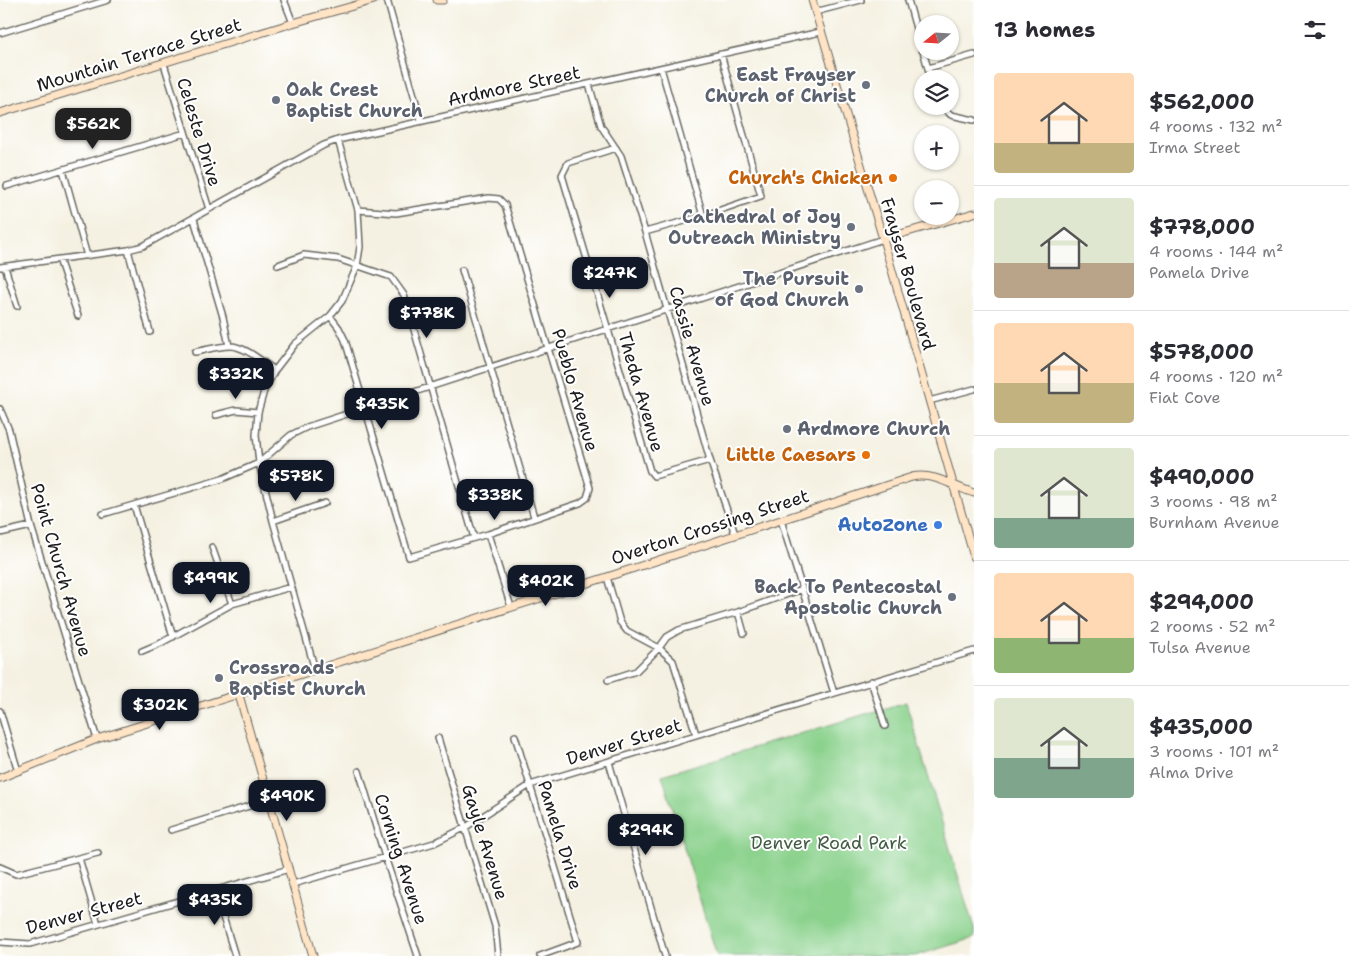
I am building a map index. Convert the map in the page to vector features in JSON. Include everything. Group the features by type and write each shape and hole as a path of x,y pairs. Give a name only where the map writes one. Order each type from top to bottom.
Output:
{"street":[{"path":"0,33 108,0"},
{"path":"284,0 293,23"},
{"name":"Mountain Terrace Street","path":"0,114 293,23 374,0"},
{"path":"387,0 422,120"},
{"path":"437,0 443,0"},
{"name":"Frayser Boulevard","path":"812,0 883,239 974,558"},
{"path":"815,12 860,0"},
{"path":"908,0 914,20"},
{"name":"Ardmore Street","path":"3,267 128,250 143,246 324,145 338,140 820,32"},
{"path":"645,232 703,216 761,196 721,54"},
{"path":"926,60 928,68 974,55"},
{"name":"Celeste Drive","path":"164,64 209,209"},
{"path":"661,68 703,216"},
{"name":"Cassie Avenue","path":"589,84 601,126 621,156 668,309 710,460 735,534"},
{"path":"951,115 974,120"},
{"path":"6,186 185,133"},
{"path":"315,670 273,521 259,462 256,435 258,412 264,391 275,370 295,344 330,316 342,301 357,266 360,247 358,210 338,140"},
{"name":"Theda Avenue","path":"616,148 568,163 562,175 650,471 654,476 710,460"},
{"path":"63,170 87,256"},
{"name":"Pueblo Avenue","path":"358,210 396,213 489,198 500,199 505,205 590,488 587,498 580,503 534,517"},
{"path":"103,514 222,479 259,462 290,436 307,427 883,239 974,213"},
{"path":"194,219 223,317 229,346"},
{"path":"128,250 150,332"},
{"path":"278,265 304,255 338,259 390,277 404,295 474,538"},
{"path":"59,259 78,316"},
{"path":"3,267 17,306"},
{"path":"330,316 345,340 408,557 488,534 534,517 462,270"},
{"path":"195,352 229,346 236,347 275,370"},
{"path":"929,401 974,389"},
{"name":"Point Church Avenue","path":"0,409 9,430 31,526 97,739"},
{"path":"216,415 236,410 258,412"},
{"name":"Overton Crossing Street","path":"0,778 97,739 918,476 936,478 974,493"},
{"path":"273,521 325,503"},
{"path":"134,505 173,636"},
{"path":"781,520 834,693"},
{"path":"0,533 31,526"},
{"path":"488,534 510,607"},
{"path":"212,547 232,604"},
{"path":"607,577 620,622 627,631 659,648 673,661 696,734"},
{"path":"142,651 232,604 291,587"},
{"path":"608,680 636,671 659,648 667,636 678,630 738,612 802,589"},
{"path":"738,612 744,634"},
{"name":"Denver Street","path":"293,884 434,843 466,827 530,785 974,651"},
{"path":"871,681 884,726"},
{"path":"239,695 313,956"},
{"path":"0,711 18,771"},
{"name":"Pamela Drive","path":"515,736 578,942 540,956"},
{"name":"Gayle Avenue","path":"438,738 495,926 498,956"},
{"path":"609,762 665,956"},
{"name":"Corning Avenue","path":"359,771 418,956"},
{"path":"171,830 269,800"},
{"path":"0,867 16,874 98,853"},
{"path":"79,858 98,924"},
{"name":"Denver Street","path":"0,942 30,944 289,869"},
{"path":"215,891 235,956"}],"green space":[{"name":"Denver Road Park","path":"906,702 974,929 974,938 915,956 717,956 662,775"}],"place":[{"name":"East Frayser Church of Christ","path":"866,85"},
{"name":"Oak Crest Baptist Church","path":"276,100"},
{"name":"Church's Chicken","path":"893,178"},
{"name":"Cathedral of Joy Outreach Ministry","path":"851,227"},
{"name":"The Pursuit of God Church","path":"859,289"},
{"name":"Ardmore Church","path":"787,429"},
{"name":"Little Caesars","path":"866,455"},
{"name":"AutoZone","path":"938,525"},
{"name":"Back To Pentecostal Apostolic Church","path":"952,597"},
{"name":"Crossroads Baptist Church","path":"219,678"}]}
